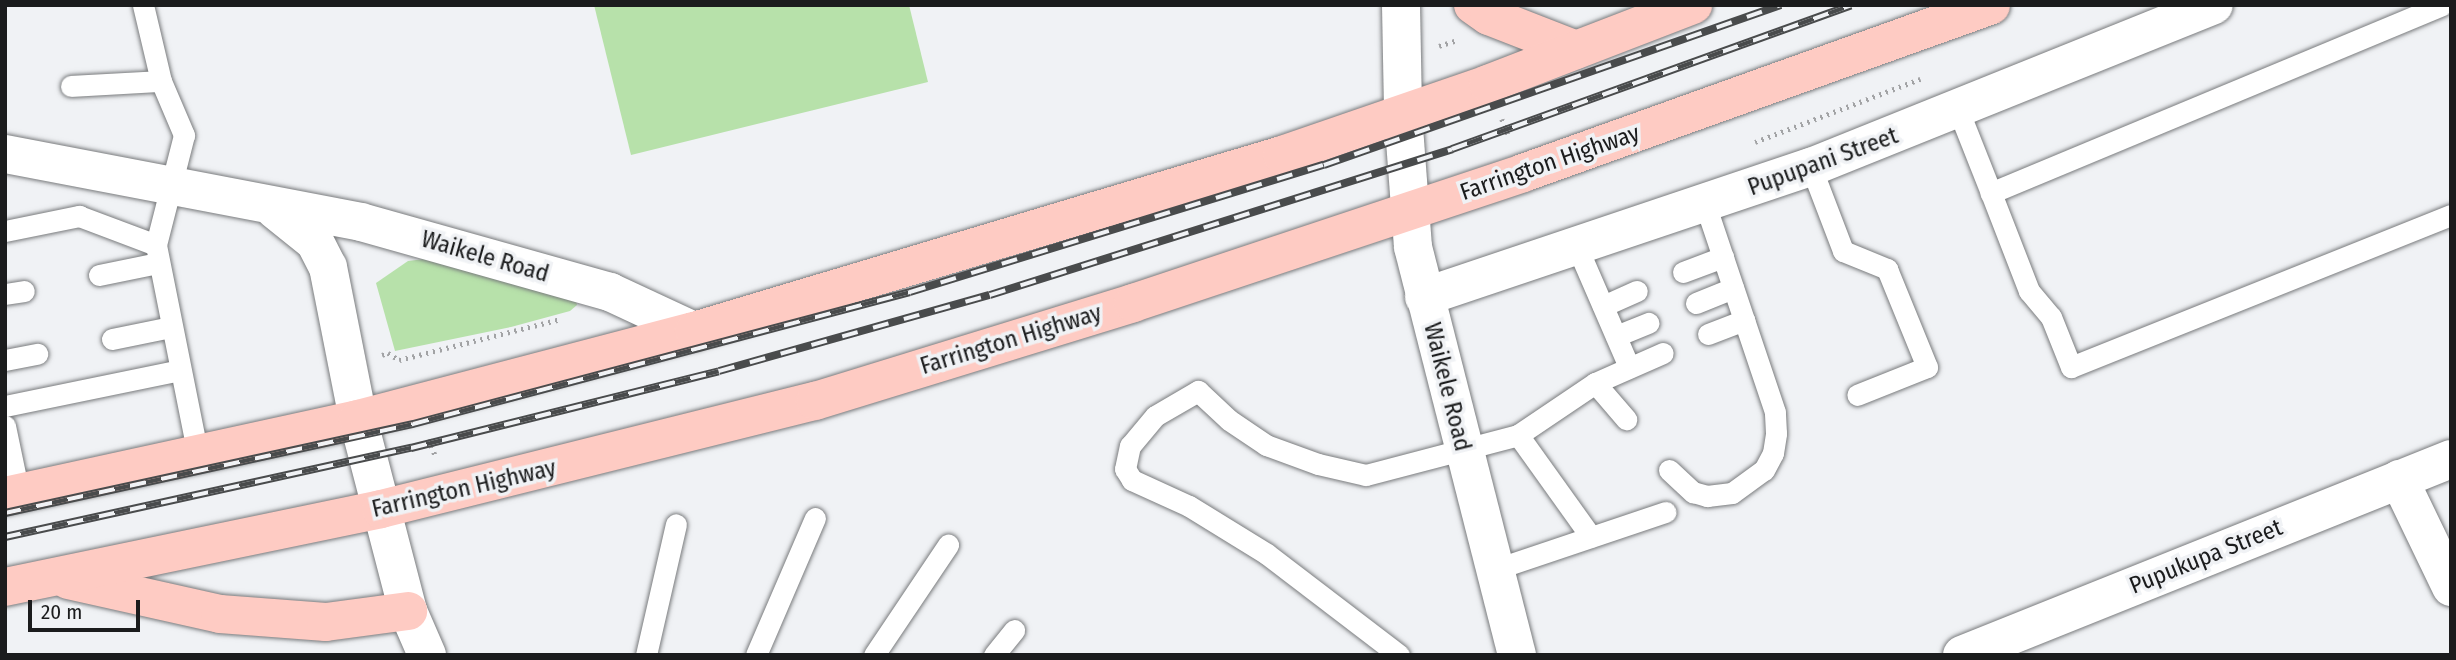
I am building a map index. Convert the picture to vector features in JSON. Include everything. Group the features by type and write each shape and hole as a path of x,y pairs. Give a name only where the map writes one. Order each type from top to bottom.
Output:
{"main road":[{"path":"1473,5 1489,16 1576,50"},
{"path":"12,494 198,456 358,419 694,331 1269,159 1403,114 1693,5"},
{"name":"Farrington Highway","path":"5,587 381,509 815,401 1410,211 1992,5"},
{"path":"56,578 220,614 326,622 408,611"}],"street":[{"name":"Waikele Road","path":"1401,5 1403,114 1410,211 1424,297 1517,655"},
{"name":"Pupupani Street","path":"1424,297 1578,249 1811,167 1959,112 2214,5"},
{"name":"Waikele Road","path":"5,154 361,222 610,292 694,331"},
{"name":"Waikele Road","path":"268,206 315,242 328,267 358,419 408,611 427,655"},
{"name":"Pupukupa Street","path":"1965,654 2451,459"},
{"path":"2399,480 2451,587"}],"lane":[{"path":"143,5 161,81 184,135 157,254 198,456"},
{"path":"1991,193 2442,5"},
{"path":"71,86 161,81"},
{"path":"1959,112 2029,291 2051,317 2071,367 2451,215"},
{"path":"1811,167 1843,251 1887,269 1927,367 1857,395"},
{"path":"1669,470 1693,492 1721,496 1749,485 1773,453 1775,412 1705,204"},
{"path":"5,231 79,216 157,254"},
{"path":"1578,249 1629,367"},
{"path":"99,275 157,254"},
{"path":"1683,272 1723,257"},
{"path":"1696,303 1733,288"},
{"path":"1602,306 1637,291"},
{"path":"1708,334 1744,320"},
{"path":"1616,336 1649,323"},
{"path":"112,339 171,327"},
{"path":"1399,655 1267,554 1189,506 1132,480 1125,469 1130,446 1155,416 1198,391 1228,420 1266,445 1318,464 1366,475 1518,435 1595,383 1663,353"},
{"path":"5,360 37,354"},
{"path":"5,406 180,370"},
{"path":"1595,383 1626,419"},
{"path":"5,426 12,494"},
{"path":"1518,435 1591,537"},
{"path":"1493,570 1665,512"},
{"path":"756,655 815,518"},
{"path":"646,655 676,524"},
{"path":"874,655 948,545"},
{"path":"994,655 1014,629"}],"path":[{"path":"1745,146 1927,76"},
{"path":"1499,112 1511,140"},
{"path":"399,360 567,317"},
{"path":"388,353 399,360 401,367"},
{"path":"427,433 438,461"}],"green space":[{"path":"594,5 909,5 928,82 631,155"},
{"path":"433,258 576,301 577,305 570,311 511,327 395,351 376,283 408,261"}],"railway":[{"path":"5,513 413,424 910,292 1324,165 1781,5"},
{"path":"5,537 411,448 719,371 990,295 1452,149 1851,5"}]}
